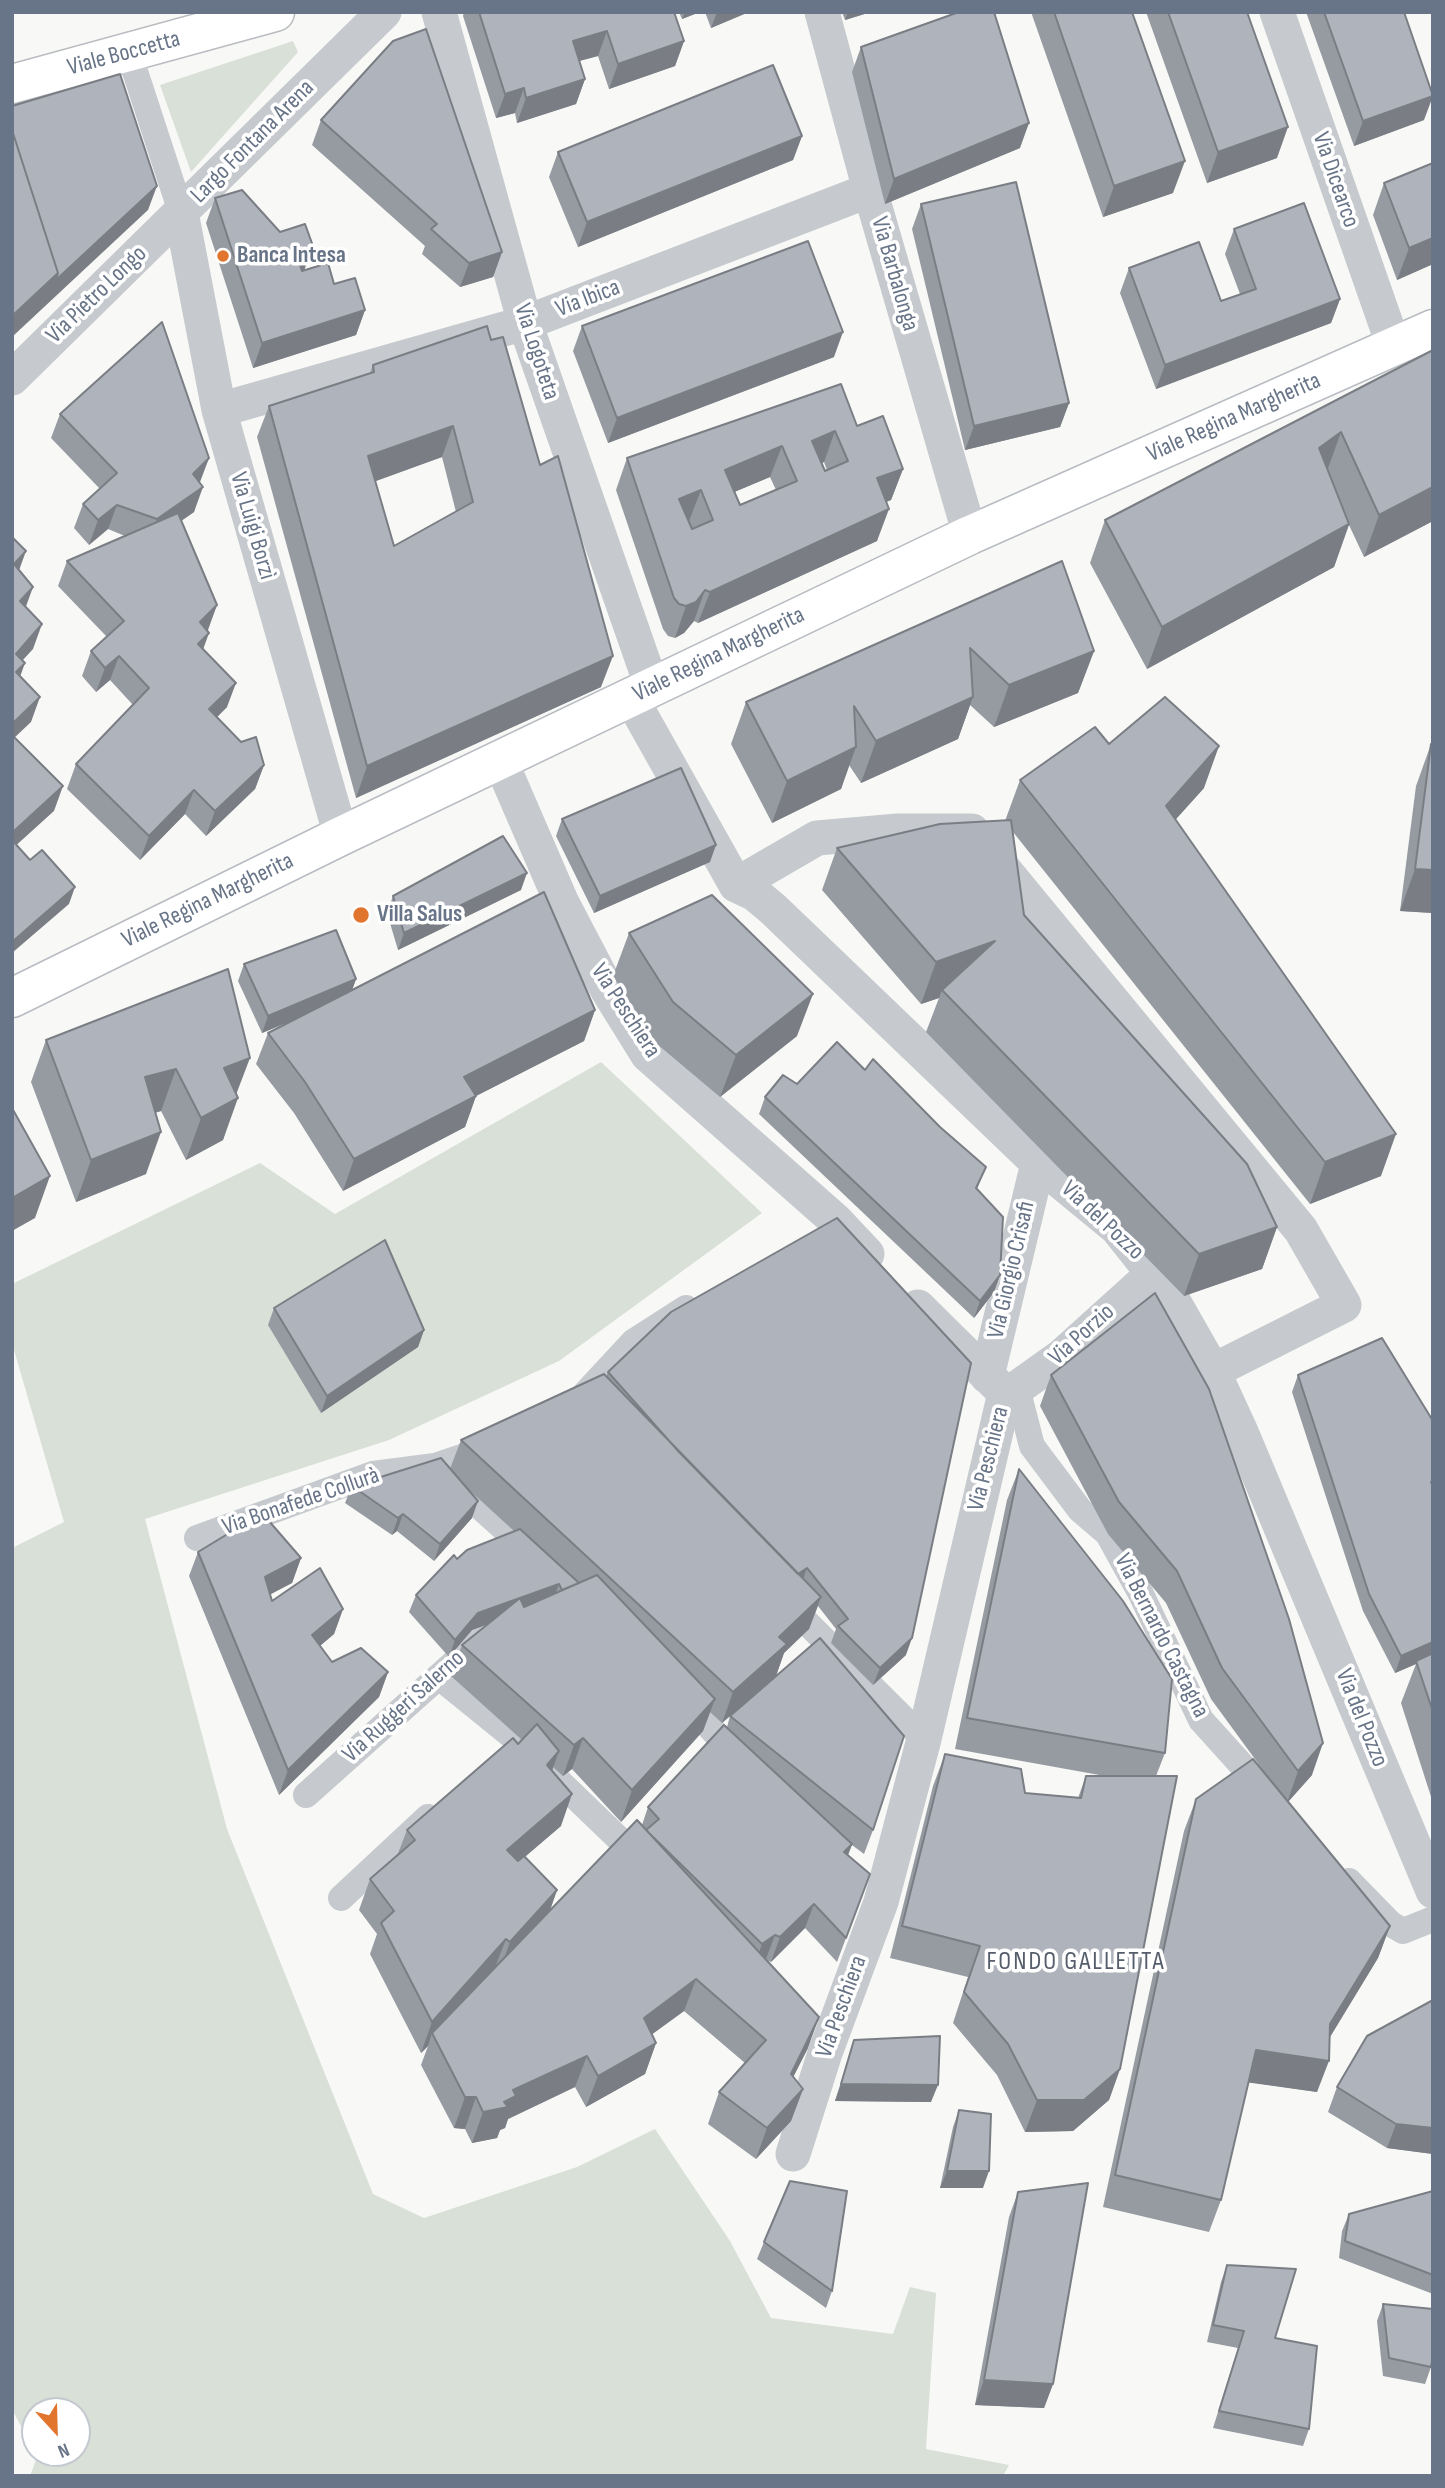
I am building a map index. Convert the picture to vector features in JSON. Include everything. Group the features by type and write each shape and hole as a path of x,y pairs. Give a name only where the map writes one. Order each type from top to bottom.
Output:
{"main road":[{"name":"Viale Boccetta","path":"12,84 275,12"},
{"name":"Viale Regina Margherita","path":"12,998 341,836 970,536 1433,329"}],"street":[{"name":"Largo Fontana Arena","path":"129,52 181,212 384,12"},
{"name":"Via Logoteta","path":"439,12 525,323 642,692"},
{"name":"Via Barbalonga","path":"822,12 870,190 970,536"},
{"name":"Via Dicearco","path":"1277,12 1394,347"},
{"name":"Via Ibica","path":"219,410 525,323 870,190"},
{"name":"Via Pietro Longo","path":"12,378 181,212"},
{"name":"Via Luigi Borzì","path":"181,212 219,410 341,836"},
{"name":"Via del Pozzo","path":"642,692 736,884 755,894 773,909 1038,1163 1117,1228 1155,1272 1213,1371 1272,1502 1433,1891"},
{"name":"Via Peschiera","path":"500,760 561,901 607,989 648,1055 823,1227 1003,1386 924,1738 872,1892 815,2043 793,2154"},
{"path":"736,884 817,838 898,831 972,831 1301,1230 1344,1305 1213,1371"},
{"name":"Via Giorgio Crisafi","path":"1003,1386 1038,1163"},
{"name":"Via Porzio","path":"1003,1386 1062,1356 1155,1272"},
{"path":"562,1408 586,1395 633,1342 703,1298"},
{"name":"Via Bernardo Castagna","path":"1003,1386 1032,1446 1080,1510 1108,1534 1141,1594 1201,1720 1286,1814"},
{"path":"586,1395 605,1414"},
{"name":"Via Bonafede Collurà","path":"197,1538 373,1474 435,1466 477,1453 501,1440"},
{"path":"435,1466 558,1576"},
{"path":"773,1588 924,1738"},
{"name":"Via Ruggeri Salerno","path":"306,1796 484,1636 504,1628"},
{"path":"439,1677 513,1737 663,1883"},
{"path":"664,1679 753,1774"},
{"path":"493,1756 513,1737"},
{"path":"341,1898 443,1804"},
{"path":"1333,1864 1391,1924 1403,1931 1433,1919"}],"shaded area":[{"path":"293,41 298,52 191,172 160,85"},
{"path":"601,1062 762,1213 559,1361 389,1440 145,1519 227,1829 373,2194 424,2218 577,2167 655,2129 730,2241 771,2318 893,2334 910,2287 936,2293 926,2449 1009,2465 1003,2476 30,2476 33,2467 91,2467 91,2397 21,2397 21,2426 12,2409 12,1548 64,1522 12,1343 12,1284 260,1163 335,1214"}],"building":[{"path":"479,12 674,12 684,41 618,64 607,31 573,41 585,79 526,98 524,88 505,94"},
{"path":"959,12 994,12 1029,123 894,179 861,47"},
{"path":"1054,12 1132,12 1185,161 1114,186"},
{"path":"1168,12 1247,12 1288,127 1218,152"},
{"path":"1324,12 1404,12 1433,96 1363,121"},
{"path":"426,29 502,252 469,263 431,229 437,224 321,120 393,41"},
{"path":"773,65 802,136 587,222 558,152"},
{"path":"120,74 157,186 56,280 58,273 12,130 12,106"},
{"path":"12,130 58,273 12,316"},
{"path":"1433,163 1433,238 1409,248 1384,183"},
{"path":"1016,182 1069,403 974,426 921,204"},
{"path":"242,190 280,232 305,224 313,246 295,252 302,271 328,263 334,284 355,278 365,310 262,343 215,198"},
{"path":"1304,203 1340,299 1165,365 1129,268 1199,242 1221,301 1256,289 1234,229"},
{"path":"808,241 843,332 617,418 582,326"},
{"path":"162,322 209,458 193,474 203,487 157,519 117,505 98,520 83,504 117,473 60,414"},
{"path":"487,326 491,340 503,337 540,465 558,456 613,656 367,766 269,406 374,372 373,365","holes":["453,426 473,502 394,546 368,456"]},
{"path":"1433,350 1433,487 1379,515 1341,432 1319,448 1349,524 1162,627 1105,520"},
{"path":"841,384 857,426 883,416 903,469 877,478 889,509 710,592 705,590 696,602 686,606 679,604 674,598 627,458","holes":["835,431 848,461 825,471 812,441","782,446 797,481 740,505 725,470","701,490 713,520 692,529 679,499"]},
{"path":"178,513 217,605 200,622 209,633 198,644 236,683 209,709 241,742 256,737 264,765 215,811 194,790 149,836 76,764 149,688 119,656 105,668 91,651 124,621 67,561"},
{"path":"12,537 26,551 14,564 33,587 20,601 42,624 16,654 25,663 16,672 40,697 12,724"},
{"path":"1062,561 1094,651 1009,685 970,648 973,697 876,741 854,706 856,747 787,781 746,702"},
{"path":"1165,697 1219,746 1166,806 1396,1134 1325,1162 1020,780 1095,727 1109,744"},
{"path":"12,735 63,786 14,831 12,830"},
{"path":"1431,744 1433,870 1415,869"},
{"path":"681,768 716,845 600,896 562,819"},
{"path":"1011,820 1024,915 1247,1164 1277,1227 1199,1254 942,990 995,941 936,962 837,848 940,824"},
{"path":"503,836 527,873 404,933 393,896"},
{"path":"12,840 30,860 42,850 75,887 12,942"},
{"path":"544,892 595,1010 464,1077 476,1096 354,1159 305,1082 268,1033"},
{"path":"712,895 813,994 736,1055 673,1002 629,933"},
{"path":"336,930 356,979 268,1016 244,964"},
{"path":"228,969 250,1058 224,1068 238,1098 201,1118 176,1069 145,1077 161,1132 91,1160 46,1040"},
{"path":"837,1042 865,1070 873,1059 940,1127 986,1167 976,1188 1003,1217 1000,1275 980,1301 765,1097 783,1075 797,1084"},
{"path":"12,1108 50,1176 12,1198"},
{"path":"837,1218 971,1363 912,1638 880,1668 838,1626 848,1619 807,1568 798,1574 679,1452 608,1372 671,1312"},
{"path":"385,1240 424,1330 327,1396 274,1308"},
{"path":"1155,1293 1209,1389 1289,1619 1323,1743 1298,1771 1222,1668 1177,1571 1119,1502 1051,1375"},
{"path":"1382,1338 1433,1421 1433,1642 1401,1656 1369,1594 1298,1375"},
{"path":"604,1374 821,1597 779,1637 787,1644 733,1692 461,1440"},
{"path":"441,1458 478,1501 440,1544 403,1514 398,1518 352,1486"},
{"path":"1019,1469 1123,1601 1172,1679 1165,1753 967,1718"},
{"path":"262,1513 301,1558 265,1577 272,1601 320,1568 343,1609 312,1635 332,1662 361,1648 388,1672 288,1770 198,1552"},
{"path":"520,1529 579,1583 562,1590 559,1584 478,1613 455,1640 416,1595 454,1555 457,1559 467,1550"},
{"path":"597,1575 715,1699 632,1790 583,1738 574,1745 462,1645 520,1598 524,1607"},
{"path":"820,1638 904,1736 873,1830 730,1716"},
{"path":"1433,1653 1433,1712 1416,1661"},
{"path":"537,1724 559,1751 547,1765 572,1794 507,1850 518,1861 524,1856 557,1890 510,1942 506,1939 432,2022 381,1923 394,1911 370,1879 415,1840 407,1830 513,1738 518,1744"},
{"path":"724,1725 852,1844 844,1852 870,1874 846,1938 814,1904 780,1937 775,1935 762,1944 646,1830 659,1819 648,1807"},
{"path":"945,1754 1021,1769 1025,1793 1081,1798 1086,1776 1177,1776 1120,2069 1084,2100 1037,2100 1008,2044 964,1992 980,1946 902,1926"},
{"path":"1253,1759 1390,1926 1330,2024 1329,2061 1256,2050 1221,2200 1115,2175 1196,1799"},
{"path":"637,1820 819,2017 791,2074 803,2089 767,2128 719,2092 766,2040 696,1979 644,2018 656,2043 598,2076 587,2056 513,2090 516,2096 504,2102 508,2107 483,2112 476,2097 465,2097 432,2033"},
{"path":"1433,2000 1433,2128 1396,2124 1337,2087 1367,2036"},
{"path":"940,2036 938,2085 841,2084 854,2040"},
{"path":"959,2110 991,2114 989,2171 947,2171"},
{"path":"790,2181 847,2191 832,2291 764,2242"},
{"path":"1088,2183 1053,2384 984,2380 1018,2192"},
{"path":"1433,2191 1433,2275 1345,2241 1349,2214"},
{"path":"1227,2265 1296,2269 1275,2338 1317,2346 1309,2429 1219,2411 1244,2331 1213,2325"},
{"path":"1383,2304 1433,2309 1431,2367 1389,2358"}],"place":[{"name":"Banca Intesa","path":"223,256"},
{"name":"Villa Salus","path":"361,915"}],"district":[{"name":"FONDO GALLETTA","path":"1076,1962"}]}
